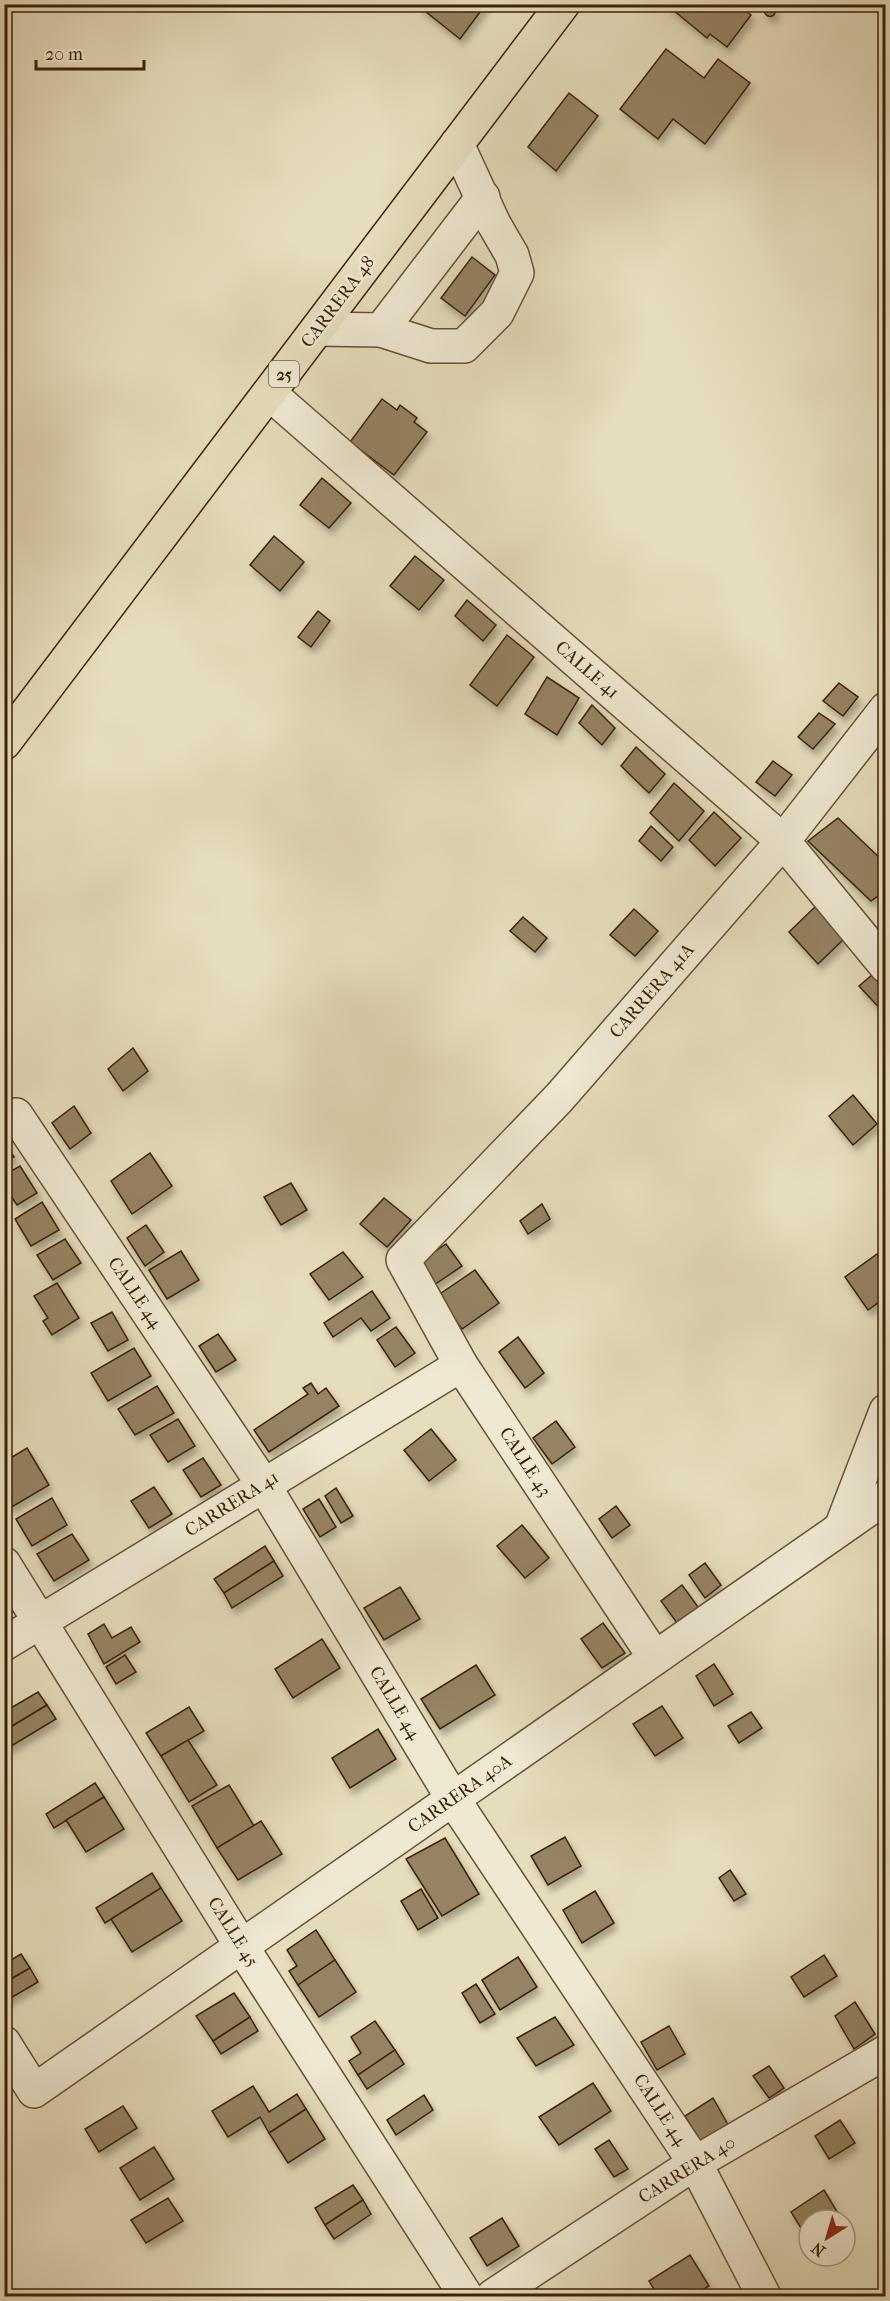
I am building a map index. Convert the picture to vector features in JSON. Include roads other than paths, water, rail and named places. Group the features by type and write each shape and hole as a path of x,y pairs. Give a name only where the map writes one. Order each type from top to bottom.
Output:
{"highway":[{"name":"CARRERA 48","path":"4,743 563,4"}],"street":[{"path":"318,329 381,330 431,346 464,346 497,313 517,273 512,255 494,224 457,144"},
{"path":"381,330 483,197"},
{"name":"CALLE 41","path":"269,393 783,841 885,966"},
{"name":"CARRERA 41A","path":"403,1260 559,1098 783,841 885,709"},
{"name":"CALLE 44","path":"16,1115 263,1485 453,1799 694,2163 764,2296"},
{"name":"CALLE 43","path":"403,1260 461,1365 655,1658"},
{"name":"CARRERA 41","path":"4,1644 461,1365"},
{"path":"841,1528 885,1411"},
{"name":"CARRERA 40A","path":"4,2043 33,2091 885,1497"},
{"name":"CALLE 45","path":"4,1564 242,1947 466,2296"},
{"name":"CARRERA 40","path":"493,2296 694,2163 885,2052"}]}
